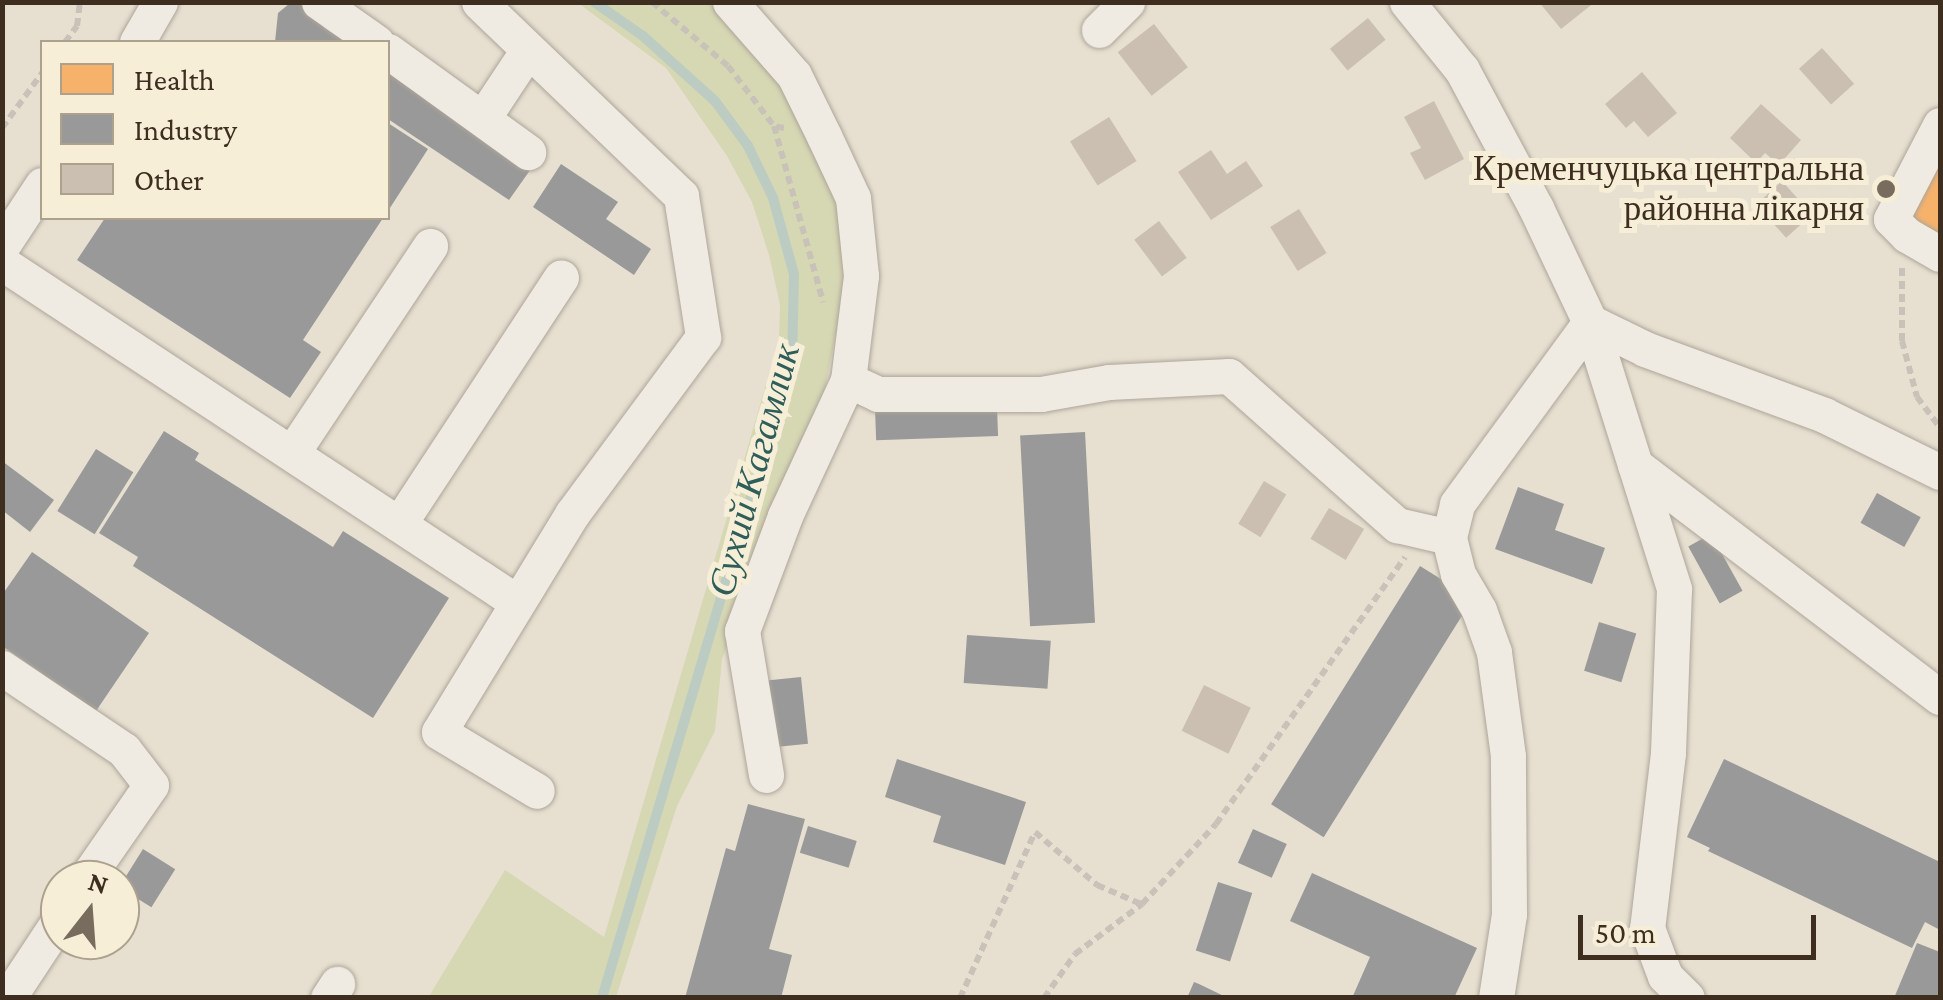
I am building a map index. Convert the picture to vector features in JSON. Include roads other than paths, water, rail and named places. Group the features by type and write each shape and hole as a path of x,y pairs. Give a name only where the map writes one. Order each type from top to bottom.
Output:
{"street":[{"path":"138,40 160,2"},
{"path":"319,2 373,40"},
{"path":"479,2 681,196 702,336 572,514 440,732 538,792"},
{"path":"730,2 794,75 824,136 853,198 861,276 848,380 785,516 742,631 766,774"},
{"path":"1099,30 1127,2"},
{"path":"1407,2 1462,70 1536,208 1590,322 1674,589 1668,752 1648,928 1664,976 1687,998"},
{"path":"483,118 528,50"},
{"path":"390,52 528,152"},
{"path":"1940,125 1891,219 1907,235 1940,254"},
{"path":"2,246 40,188"},
{"path":"292,453 430,246"},
{"path":"2,263 517,602"},
{"path":"399,524 561,277"},
{"path":"1590,322 1645,350 1824,416 1940,472"},
{"path":"1435,534 1590,322"},
{"path":"848,380 878,394 1042,394 1109,382 1229,376 1397,525 1435,534 1479,610 1494,652 1508,756 1508,914 1496,998"},
{"path":"1635,465 1940,697"},
{"path":"2,668 124,750 151,785 100,860"},
{"path":"8,998 40,949"}],"waterway":[{"name":"Сухий Кагамлик","path":"594,2 643,36 715,101 748,146 773,198 794,274 792,359 602,998"}],"place":[{"name":"Кременчуцька центральна районна лікарня","path":"1886,189"}]}
